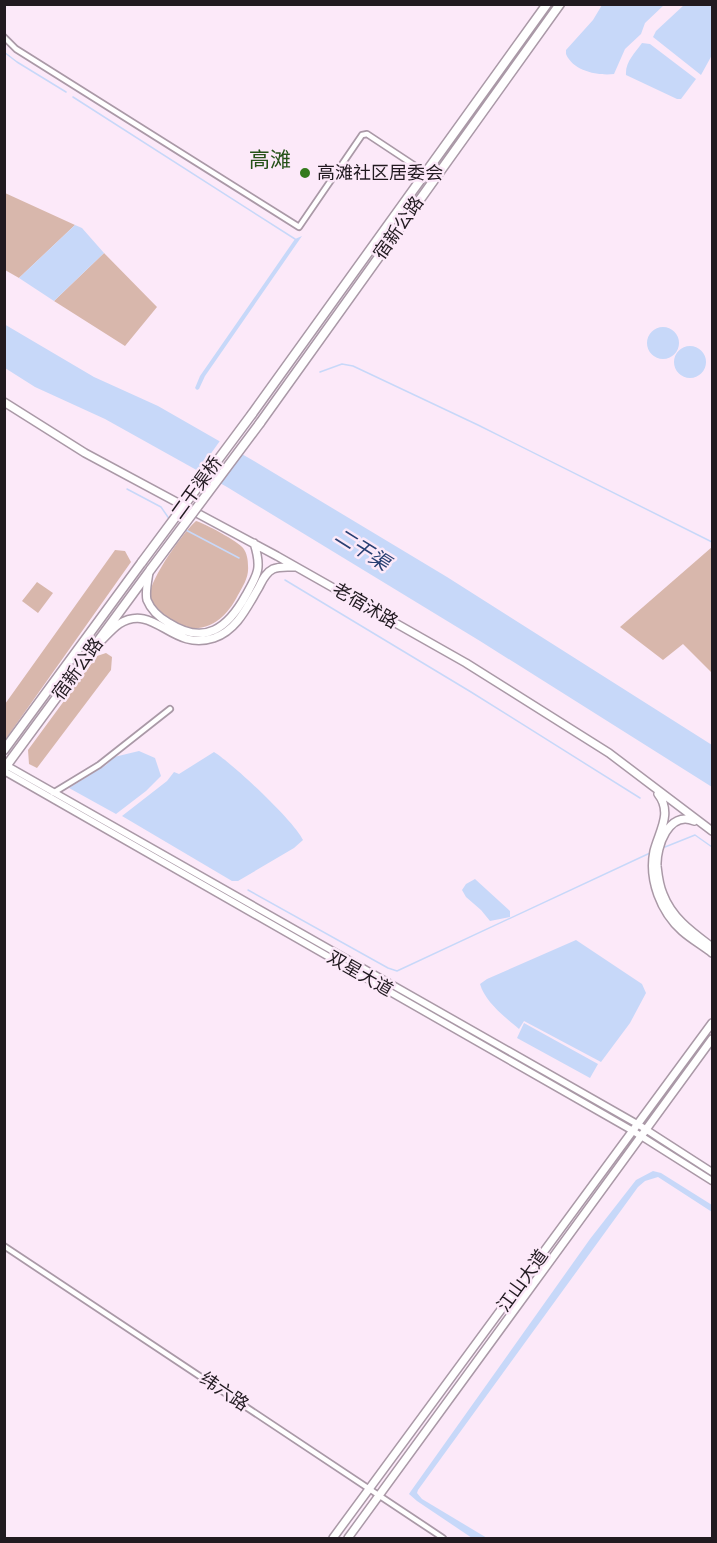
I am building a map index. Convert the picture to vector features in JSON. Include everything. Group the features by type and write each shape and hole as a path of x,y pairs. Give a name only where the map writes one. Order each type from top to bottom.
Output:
{"highway":[{"name":"宿新公路","path":"252,414 547,4"},
{"name":"宿新公路","path":"260,423 560,4"},
{"name":"二干渠桥","path":"142,562 252,414"},
{"name":"二干渠桥","path":"150,569 260,423"},
{"name":"宿新公路","path":"4,750 142,562"},
{"name":"宿新公路","path":"5,767 150,569"}],"main road":[{"name":"老宿沭路","path":"4,402 85,453 254,543 466,663 582,734 712,831"},
{"path":"150,569 146,595 154,612 181,630 195,634 212,632 225,625 236,614 257,575 260,564 254,543"},
{"path":"92,650 118,625 134,618 154,622 178,637 188,640 206,640 223,635 247,608 265,575 272,570 297,567"},
{"path":"644,779 663,800 665,807 665,817 654,850 652,864 657,896 666,912 682,931 712,953"},
{"path":"667,798 670,812 657,865 662,893 683,926 712,947"},
{"path":"667,830 673,823 688,819 704,826"},
{"name":"江山大道","path":"333,1539 712,1023"},
{"name":"江山大道","path":"348,1539 712,1039"}],"street":[{"path":"4,37 15,49 299,227 362,135 367,134 435,178"},
{"path":"51,794 99,765 170,709"},
{"name":"双星大道","path":"5,767 633,1131 644,1133 712,1172"},
{"name":"双星大道","path":"51,794 639,1125 644,1133 712,1181"},
{"name":"纬六路","path":"4,1246 443,1539"}],"shaded area":[{"path":"5,193 75,225 19,278 5,270"},
{"path":"104,253 157,307 125,346 54,301"},
{"path":"196,521 240,545 248,561 247,578 231,606 216,622 197,628 176,623 158,610 150,598 150,591 160,570 175,546"},
{"path":"712,547 712,673 683,644 663,660 620,627"},
{"path":"115,550 125,551 131,562 5,740 5,704"},
{"path":"37,582 53,593 38,613 22,601"},
{"path":"106,653 112,657 111,670 37,768 29,764 28,750 97,656"}],"water":[{"path":"602,5 664,5 645,23 641,34 625,49 614,74 587,71 574,65 566,54 566,50 593,20"},
{"path":"684,5 712,5 712,55 701,75 653,37 656,31"},
{"path":"642,43 650,44 696,79 681,99 626,75 629,62"},
{"path":"75,225 82,228 104,253 54,301 19,278"},
{"path":"302,236 197,390 195,388 200,376 295,239"},
{"name":"二干渠","path":"4,324 94,377 158,406 254,461 447,577 712,745 712,787 480,641 227,487 105,419 35,387 5,368"},
{"path":"663,327 674,332 679,343 674,354 663,359 652,354 647,343 652,332"},
{"path":"690,346 701,351 706,362 701,373 690,378 679,373 674,362 679,351"},
{"path":"139,751 155,758 161,776 116,814 69,788 106,765 114,757"},
{"path":"214,752 262,793 288,820 303,840 294,848 238,881 232,881 122,816 167,781 174,772 179,774"},
{"path":"475,879 510,911 510,917 490,921 466,897 462,890 466,884"},
{"path":"576,940 642,984 646,993 630,1023 601,1062 524,1021 519,1029 491,1003 480,984"},
{"path":"524,1023 598,1064 590,1078 517,1038"},
{"path":"653,1171 661,1173 712,1205 712,1212 658,1177 645,1181 638,1187 418,1490 417,1493 422,1499 487,1538 472,1538 409,1494 590,1239 636,1180"}],"pier":[{"path":"222,438 243,450 218,485 197,473"}],"waterway":[{"path":"4,52 66,92"},
{"path":"73,97 295,239"},
{"path":"320,372 342,364 353,366 478,425 712,542"},
{"path":"127,489 161,507 170,520"},
{"path":"184,529 239,558"},
{"path":"285,580 471,692 640,798"},
{"path":"665,847 695,835 712,847"},
{"path":"248,890 397,971 650,853"}],"place":[{"name":"高滩社区居委会","path":"305,173"}],"district":[{"name":"高滩","path":"270,160"}]}
